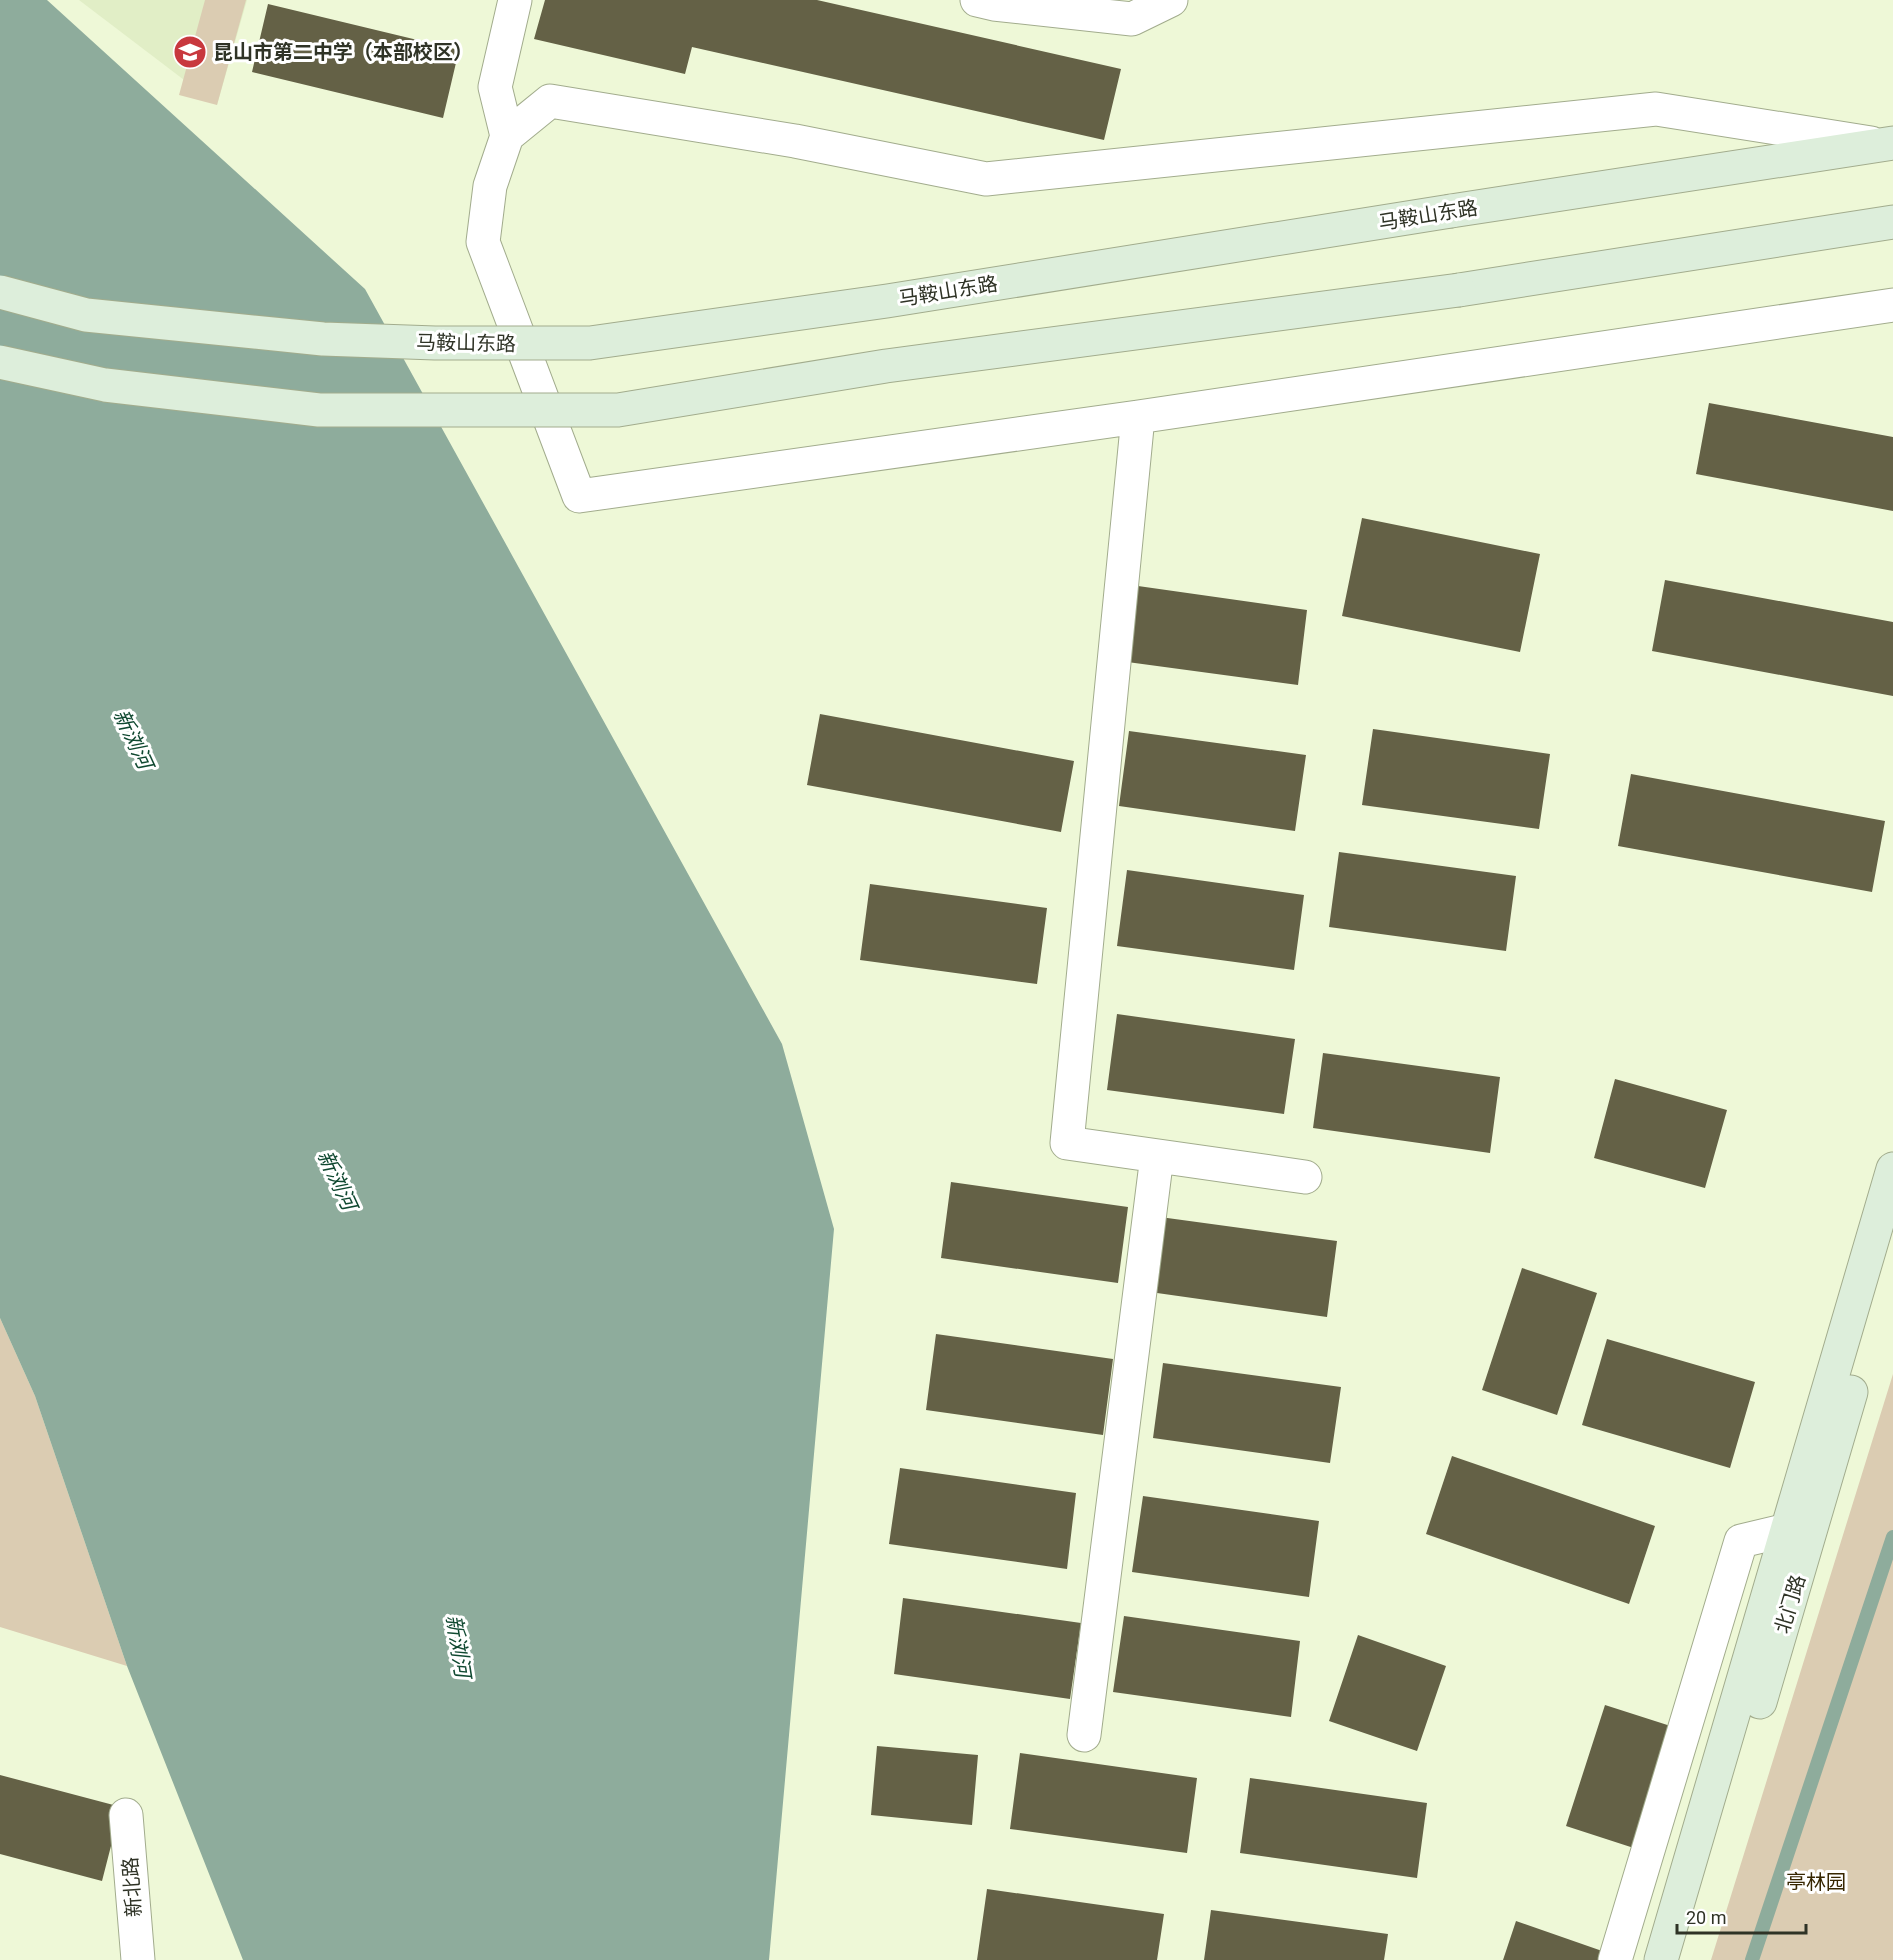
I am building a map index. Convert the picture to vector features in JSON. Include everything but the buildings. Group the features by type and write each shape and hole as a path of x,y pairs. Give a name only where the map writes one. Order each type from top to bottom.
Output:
{"main road":[{"name":"马鞍山东路","path":"0,292 86,315 323,339 435,343 590,343 887,301 1886,144"},
{"path":"0,362 105,386 319,410 618,410 886,366 1459,290 1893,222"},
{"path":"1661,1960 1893,1169"},
{"name":"北门路","path":"1683,1960 1805,1555 1893,1246"}],"street":[{"path":"515,0 495,87 507,135 490,186 483,242 579,496 1138,417 1893,305"},
{"path":"977,0 1132,20 1171,0"},
{"path":"507,135 550,101 795,141 986,179 1656,109 1886,144"},
{"path":"1138,417 1067,1143 1305,1177"},
{"path":"1084,1735 1157,1156"},
{"path":"1615,1960 1741,1541 1787,1530"},
{"name":"新北路","path":"126,1815 138,1960"}],"shaded area":[{"name":"昆山市第二中学（本部校区）","path":"79,0 247,0 217,105"}],"green space":[{"path":"205,0 246,0 217,105 179,95"},
{"path":"0,1318 35,1396 127,1666 0,1627"},
{"name":"亭林园","path":"1893,1374 1893,1960 1711,1960"}],"water":[{"name":"新浏河","path":"0,0 47,0 365,289 782,1044 834,1229 769,1960 243,1960 127,1666 35,1396 0,1318"}],"waterway":[{"path":"1752,1960 1893,1537"}],"place":[{"name":"昆山市第二中学（本部校区）","path":"190,52"}]}
